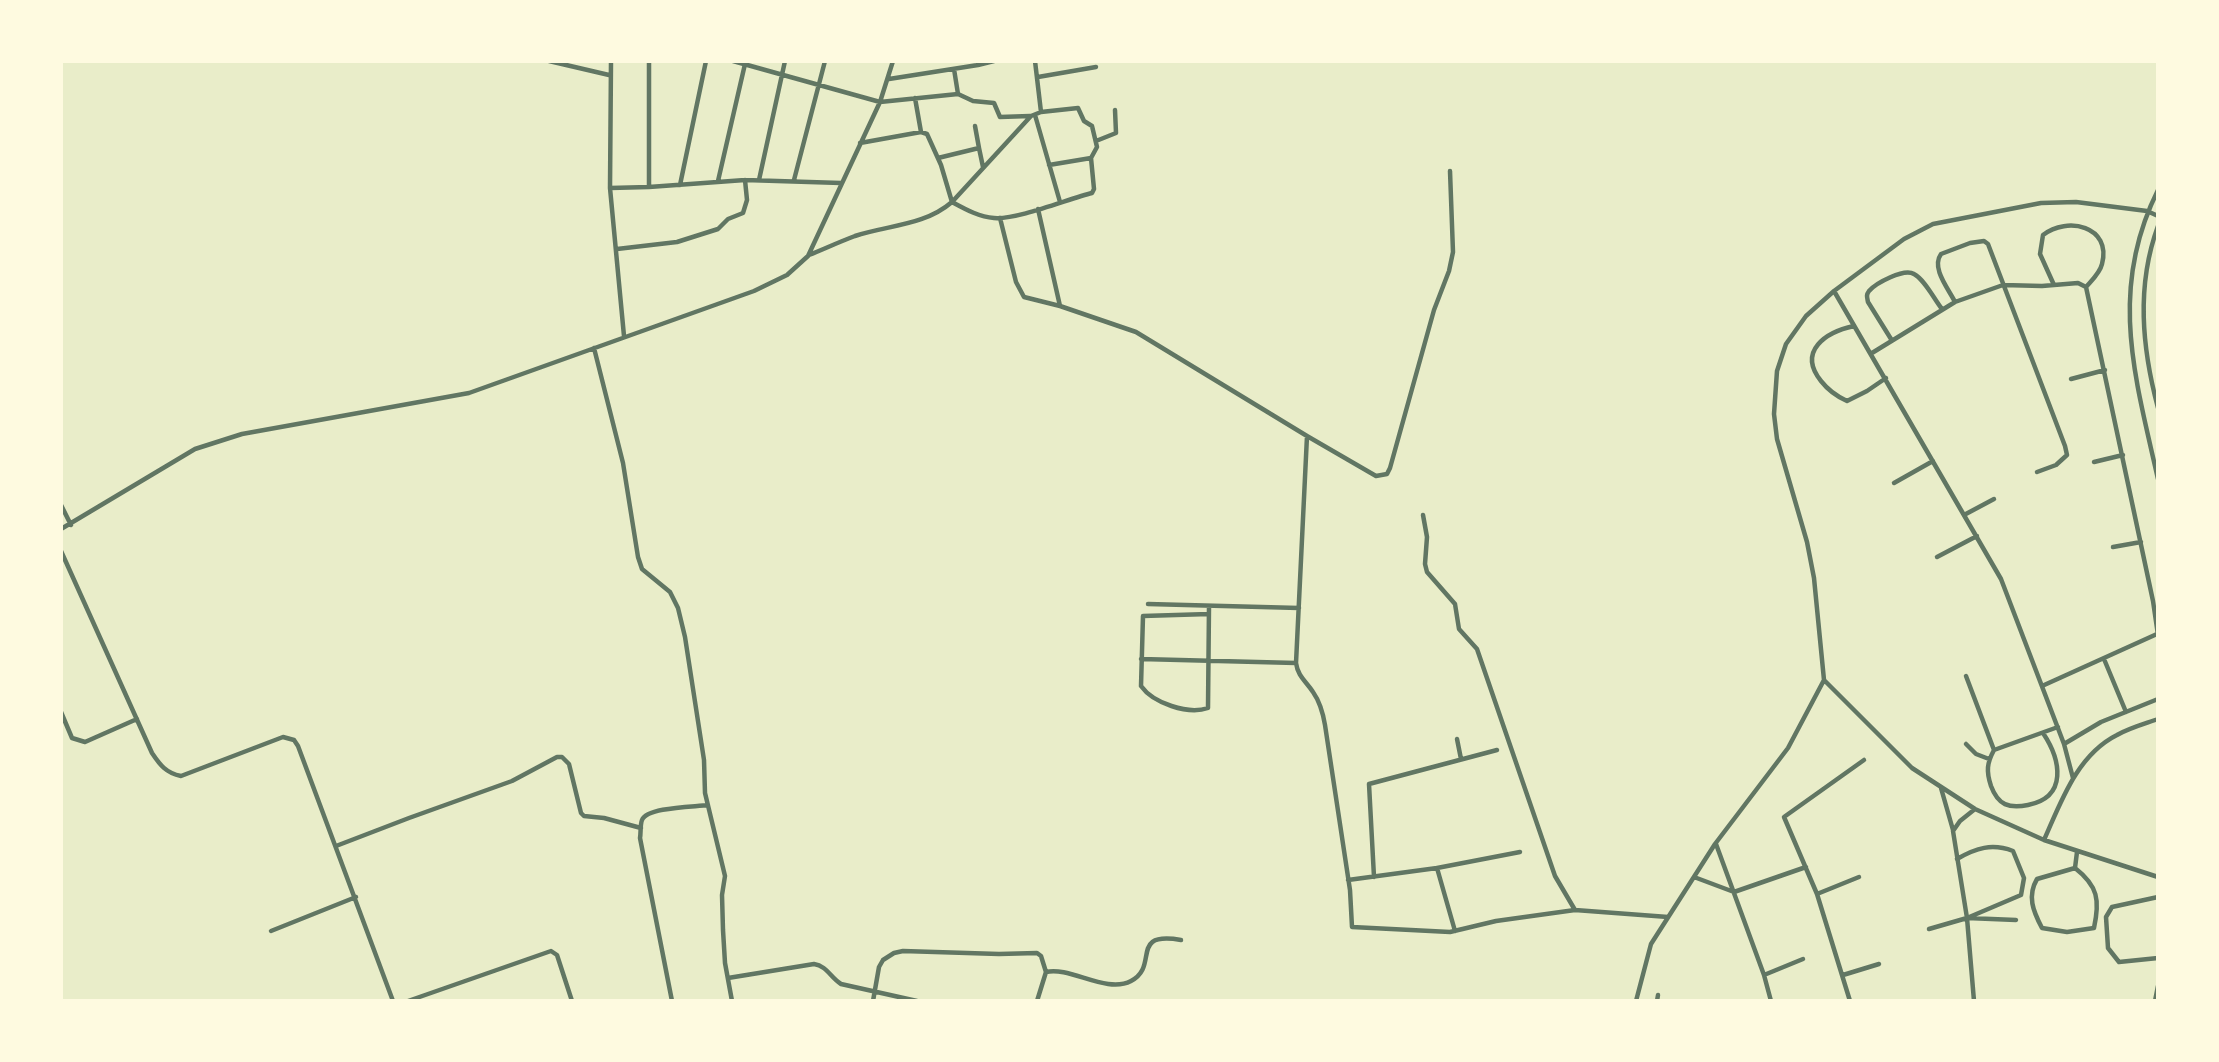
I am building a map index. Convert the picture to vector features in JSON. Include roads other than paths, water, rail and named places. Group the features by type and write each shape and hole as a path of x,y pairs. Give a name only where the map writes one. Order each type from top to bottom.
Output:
{"street":[{"path":"549,61 609,75"},
{"path":"611,61 610,187 624,336"},
{"path":"649,61 649,187"},
{"path":"680,185 706,61"},
{"path":"733,61 880,102 958,94 973,101 994,103 1003,118 1080,109 1084,121 1092,126 1095,141 1096,151 1091,158 1094,184 1092,193 1038,209 1000,218 982,215 952,202 927,134 920,132 859,143"},
{"path":"759,180 785,61"},
{"path":"794,180 825,61"},
{"path":"808,256 880,102 893,61"},
{"path":"888,79 994,61"},
{"path":"1035,61 1038,76 1036,115 1060,202"},
{"path":"719,181 745,64"},
{"path":"1038,76 1096,67"},
{"path":"954,69 958,94"},
{"path":"915,98 920,132"},
{"path":"1095,141 1116,133 1115,110"},
{"path":"61,529 135,487 173,460 211,442 242,433 469,393 754,291 788,275 808,256 853,237 921,220 942,210 1036,115"},
{"path":"975,126 984,168"},
{"path":"938,158 979,148"},
{"path":"1049,165 1091,158"},
{"path":"1000,218 1024,298 1060,306 1136,332 1376,476 1387,474 1390,468 1434,310 1450,271 1453,252 1450,171"},
{"path":"610,187 745,180 841,183"},
{"path":"617,248 660,245 718,229 728,219 743,213 747,200 745,180"},
{"path":"2158,190 2147,211 2133,255 2129,289 2129,327 2135,377 2158,479"},
{"path":"1636,1001 1651,944 1715,844 1788,748 1824,680 1814,578 1807,542 1777,439 1774,398 1777,371 1786,344 1806,316 1834,291 1904,239 1933,224 2041,203 2076,202 2147,211 2158,216"},
{"path":"1038,209 1060,306"},
{"path":"2054,285 2040,254 2043,235 2053,228 2079,225 2099,239 2103,261 2099,272 2086,287"},
{"path":"2158,226 2148,253 2142,311 2147,368 2158,408"},
{"path":"1955,302 1940,273 1938,257 1970,243 1984,241 1988,244 2065,446 2067,455 2062,461 2037,472"},
{"path":"1892,339 1868,302 1867,296 1869,291 1894,275 1907,272 1916,275 1942,309"},
{"path":"1872,353 1955,302 2003,285 2078,283 2086,287"},
{"path":"2042,686 2157,634 2141,542 2086,287"},
{"path":"1834,291 2001,579 2058,727 2073,778"},
{"path":"1854,326 1834,330 1819,343 1811,357 1812,370 1826,387 1846,401 1885,378"},
{"path":"594,348 623,463 638,557 642,569 670,592 682,622 708,805 725,876 722,895 723,930 732,1001"},
{"path":"2071,379 2105,370"},
{"path":"1307,436 1296,663 1302,680 1317,699 1325,725 1348,880 1352,927 1455,931 1496,921 1575,909 1668,917"},
{"path":"2094,463 2123,455"},
{"path":"1894,483 1933,461"},
{"path":"1964,515 1994,499"},
{"path":"61,505 71,524"},
{"path":"1423,515 1427,537 1427,572 1455,604 1459,629 1477,649 1555,876 1575,909"},
{"path":"1937,557 1976,536"},
{"path":"2113,548 2141,542"},
{"path":"61,551 152,753 162,767 171,774 181,776 276,739 283,737 294,740 356,897 393,1001"},
{"path":"1148,604 1299,608"},
{"path":"1209,606 1209,614 1209,661 1208,708 1202,710 1166,706 1142,689 1144,614 1209,614"},
{"path":"1141,659 1296,663"},
{"path":"2104,659 2126,712"},
{"path":"1966,676 1994,750"},
{"path":"1824,680 1912,768 1975,809 2044,840 2158,877"},
{"path":"2064,744 2101,722 2158,699"},
{"path":"61,712 72,738 85,743 137,719"},
{"path":"2044,840 2073,778 2089,756 2115,735 2158,719"},
{"path":"2043,733 2057,768 2057,783 2051,795 2039,803 2014,808 2004,806 1994,794 1986,772 1994,750 2058,727"},
{"path":"1457,740 1461,759"},
{"path":"1966,744 1976,754 1989,759"},
{"path":"1374,877 1369,784 1497,750"},
{"path":"336,846 512,781 557,757 562,757 569,764 584,816 604,818 641,828"},
{"path":"1850,1001 1816,894 1784,817 1864,760"},
{"path":"1941,787 1953,831 1966,918 1974,1001"},
{"path":"672,1001 642,851 642,820 647,813 708,805"},
{"path":"1953,831 1975,809"},
{"path":"1715,844 1764,975 1771,1001"},
{"path":"1929,929 1966,918 2021,895 2024,878 2013,851 1998,846 1971,851 1957,859"},
{"path":"1348,880 1437,868 1520,852"},
{"path":"2075,868 2077,852"},
{"path":"1694,877 1734,892 1806,867"},
{"path":"1437,868 1455,931"},
{"path":"2075,868 2091,881 2096,894 2098,910 2094,928 2053,932 2042,928 2032,910 2031,889 2037,878 2075,868"},
{"path":"1816,894 1859,877"},
{"path":"271,931 356,897"},
{"path":"2158,897 2112,906 2106,917 2108,948 2119,962 2158,958"},
{"path":"1966,918 2016,920"},
{"path":"1037,1001 1046,972 1055,971 1094,981 1124,983 1132,981 1143,968 1153,940 1181,940"},
{"path":"408,1001 551,951 557,955 572,1001"},
{"path":"873,1001 879,967 883,960 903,951 1037,953 1041,956 1046,972"},
{"path":"1764,975 1803,959"},
{"path":"727,978 814,964 827,970 841,984 917,1001"},
{"path":"1843,975 1879,964"},
{"path":"2155,1001 2158,986"}]}
